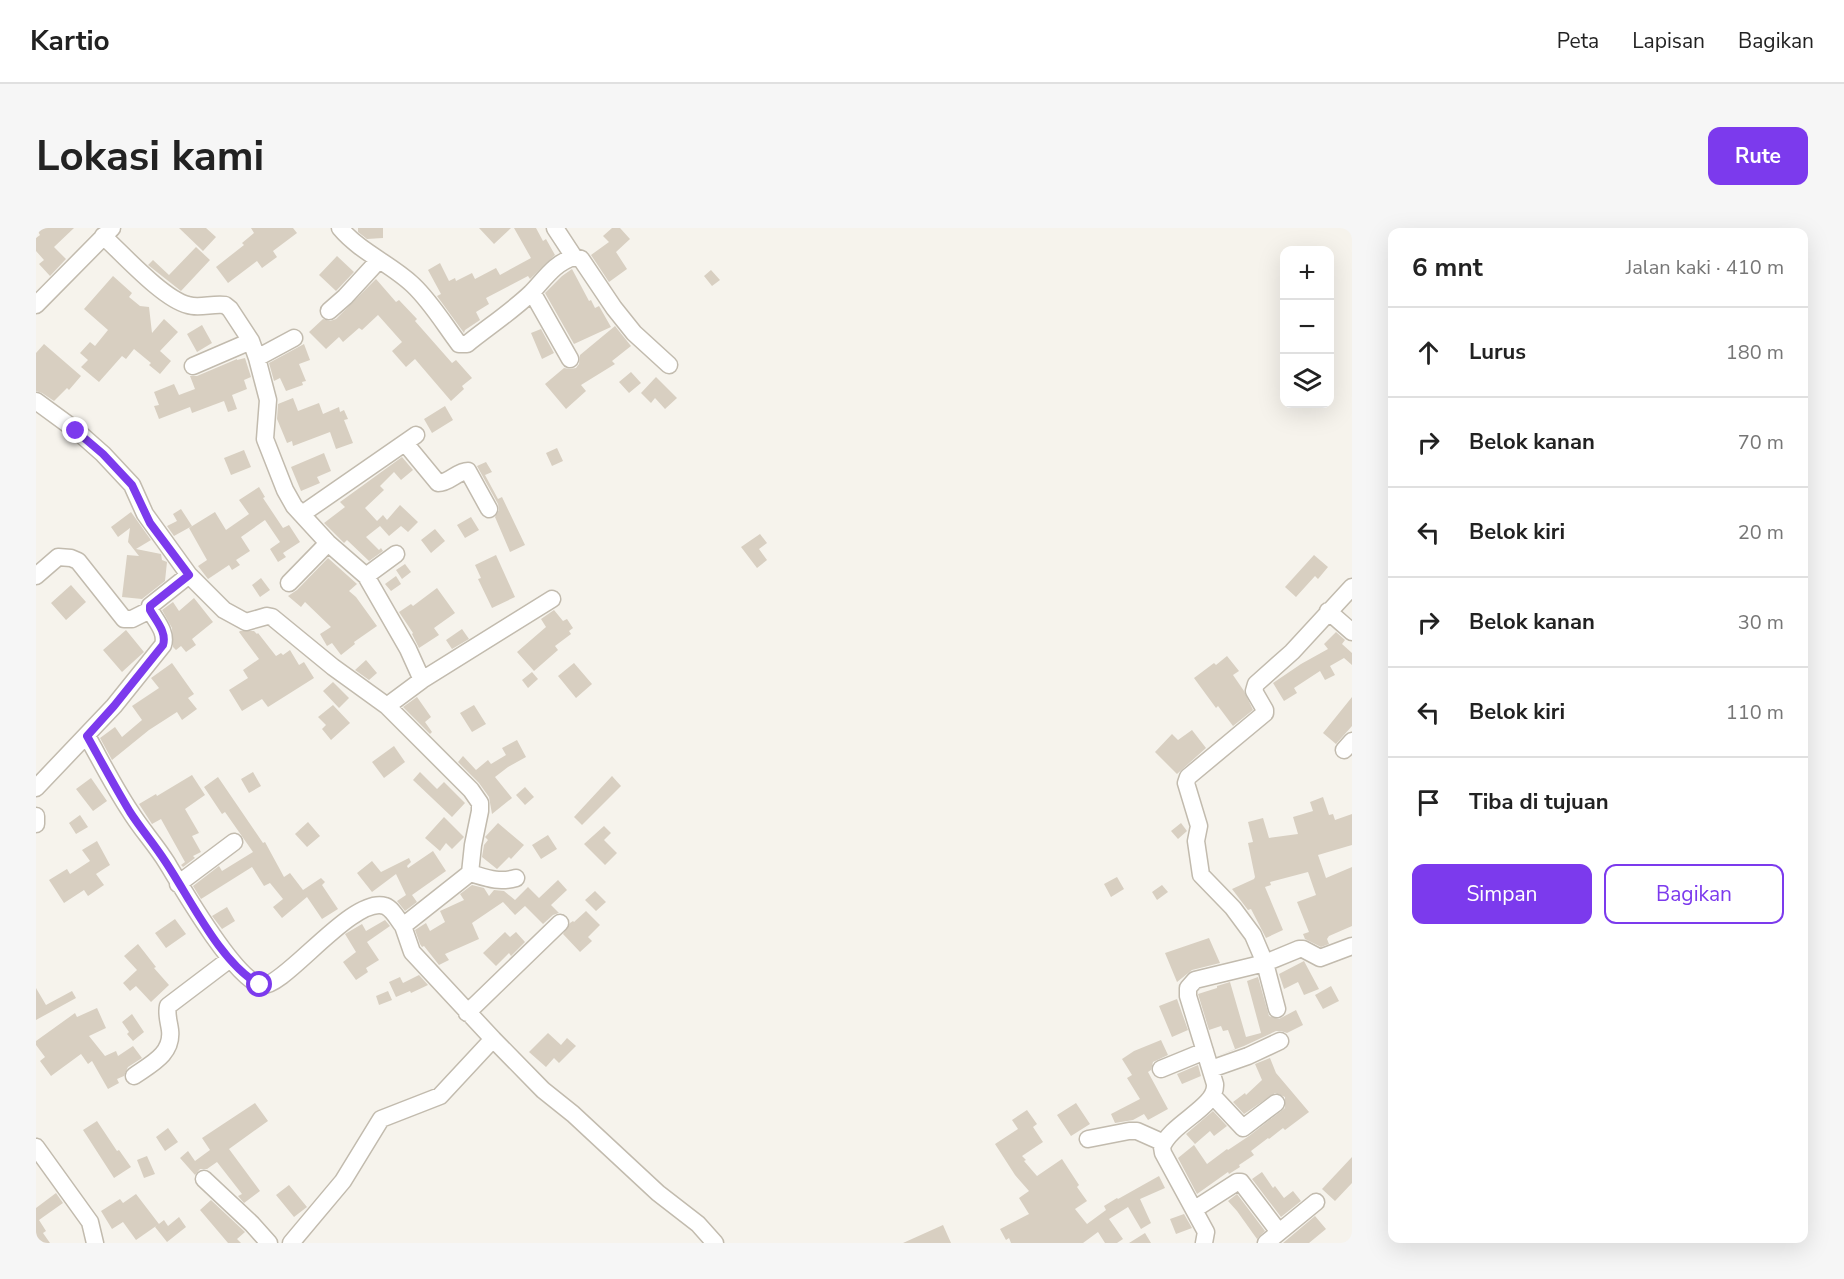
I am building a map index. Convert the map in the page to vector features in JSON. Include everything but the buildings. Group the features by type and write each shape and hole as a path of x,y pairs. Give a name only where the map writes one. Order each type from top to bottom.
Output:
{"street":[{"path":"340,228 413,285 462,345 467,344 532,292 541,279 556,267 574,257"},
{"path":"555,228 574,257 581,259 634,333 669,364"},
{"path":"36,305 108,232 161,289 181,303 192,306 225,305 230,309 251,340 257,358 268,400 265,439 285,490 294,506 328,543 366,576 408,649 422,680"},
{"path":"329,311 379,260"},
{"path":"532,292 570,359"},
{"path":"257,358 294,338"},
{"path":"194,366 251,340"},
{"path":"36,401 86,439 132,485 150,523 189,575 224,610 246,622 267,615 272,617 333,667 387,706 471,790 480,803 470,873 403,926"},
{"path":"302,514 410,439 438,483 445,482 463,471 468,471 489,509"},
{"path":"289,583 328,543"},
{"path":"366,576 396,554"},
{"path":"36,576 52,560 58,557 71,558 78,561 124,619 132,619 150,610"},
{"path":"36,788 114,706 163,645 163,632 150,606 189,575"},
{"path":"1277,1009 1265,963 1253,935 1233,908 1202,875 1196,841 1199,826 1186,781 1265,713 1254,691 1256,684 1292,652 1352,587"},
{"path":"387,706 422,680 552,599"},
{"path":"1328,611 1352,632"},
{"path":"87,736 130,813 167,862 178,884 230,959 254,981 260,985 268,985 352,916 384,906 403,926 412,951 467,1013 543,1090 573,1114 658,1193 698,1224 716,1243"},
{"path":"36,816 36,824"},
{"path":"178,884 234,842"},
{"path":"470,873 494,881 516,878"},
{"path":"467,1013 560,923"},
{"path":"1204,1243 1206,1232 1163,1153 1164,1143 1173,1130 1216,1091 1188,996 1190,984 1206,977 1265,963 1299,949 1304,949 1320,958 1352,946"},
{"path":"134,1076 170,1046 168,1006 230,959"},
{"path":"291,1243 343,1181 381,1119 440,1096 493,1039"},
{"path":"1211,1069 1248,1056 1280,1041"},
{"path":"1161,1069 1205,1051"},
{"path":"1213,1096 1244,1128 1276,1103"},
{"path":"1088,1139 1137,1131 1164,1143"},
{"path":"36,1147 90,1222 95,1243"},
{"path":"204,1179 269,1243"},
{"path":"1195,1209 1237,1182 1241,1182 1273,1238 1316,1202"}],"route":[{"path":"76,431 103,454 132,485 150,523 189,575 150,606 163,632 163,645 87,736 130,813 167,862 178,884 230,959 260,985"}]}
